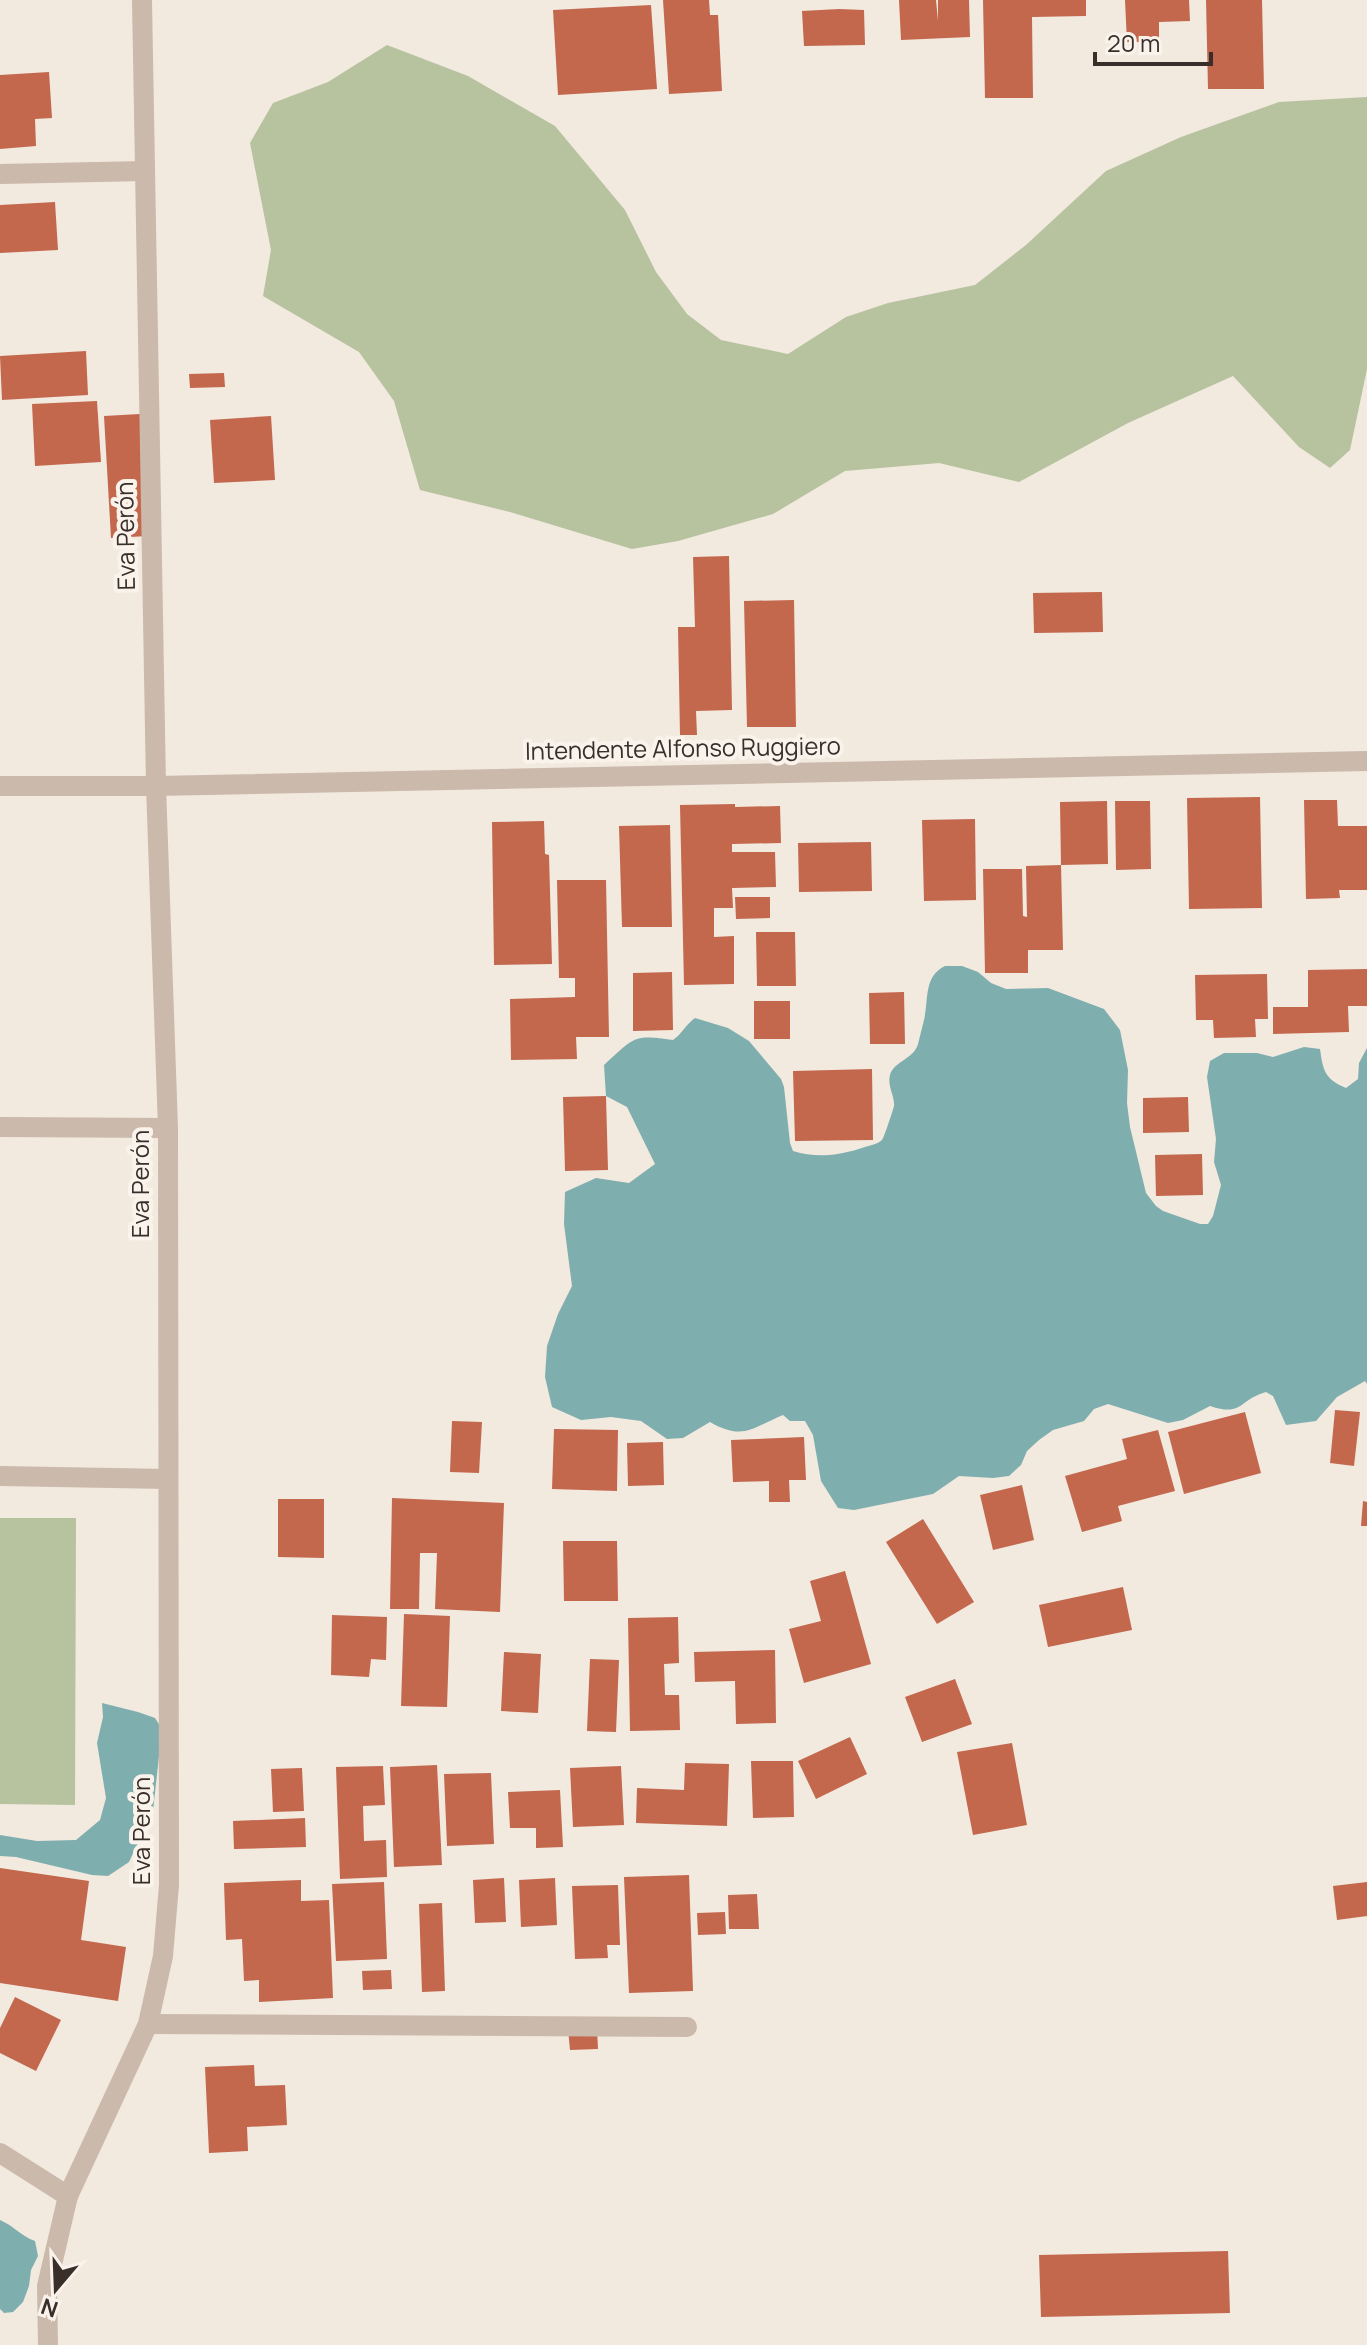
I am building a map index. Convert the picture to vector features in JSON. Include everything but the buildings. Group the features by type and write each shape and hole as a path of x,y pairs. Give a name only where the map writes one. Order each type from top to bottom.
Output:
{"street":[{"name":"Eva Perón","path":"48,2345 47,2286 68,2196 148,2024 163,1956 169,1885 168,1128 156,786 142,0"},
{"path":"0,174 145,171"},
{"name":"Intendente Alfonso Ruggiero","path":"0,786 156,786 1367,761"},
{"path":"0,1127 168,1128"},
{"path":"0,1476 168,1479"},
{"path":"148,2024 687,2027"},
{"path":"0,2153 68,2196"}],"green space":[{"path":"387,45 468,76 555,126 625,210 656,272 687,314 721,340 788,354 846,317 888,303 975,285 1026,245 1106,171 1181,137 1279,102 1367,97 1367,369 1350,450 1330,468 1299,447 1233,376 1128,423 1019,482 939,463 845,471 773,514 678,541 632,549 510,512 420,490 394,401 359,352 263,296 271,250 250,143 273,103 328,82"},
{"path":"0,1518 76,1518 75,1805 0,1804"}],"water":[{"path":"945,966 962,966 978,972 991,983 1006,989 1048,988 1104,1009 1120,1030 1128,1070 1130,1127 1146,1193 1163,1211 1200,1224 1208,1224 1213,1216 1221,1185 1214,1162 1216,1139 1207,1077 1210,1061 1224,1053 1257,1053 1273,1057 1304,1047 1320,1049 1326,1073 1346,1088 1358,1079 1359,1063 1367,1048 1367,1384 1365,1381 1337,1397 1316,1421 1286,1425 1273,1396 1266,1392 1235,1409 1210,1406 1183,1420 1168,1423 1108,1404 1094,1409 1084,1421 1053,1430 1039,1440 1009,1476 959,1476 933,1494 854,1510 838,1508 821,1481 813,1435 805,1421 790,1421 783,1415 739,1432 710,1422 683,1438 667,1439 641,1421 611,1417 581,1420 552,1407 545,1377 547,1346 572,1286 564,1224 565,1192 596,1178 629,1183 655,1164 627,1107 606,1096 604,1065 634,1040 673,1040 695,1018 728,1028 749,1041 781,1079 793,1151 820,1155 856,1150 883,1138 894,1106 890,1075 916,1049 930,983"},
{"path":"102,1703 155,1718 162,1729 153,1811 129,1862 108,1876 0,1856 0,1835 37,1841 76,1840 100,1820 106,1798 97,1743 103,1717"},
{"path":"0,2220 35,2241 38,2256 23,2302 13,2312 4,2313 0,2309"}]}
